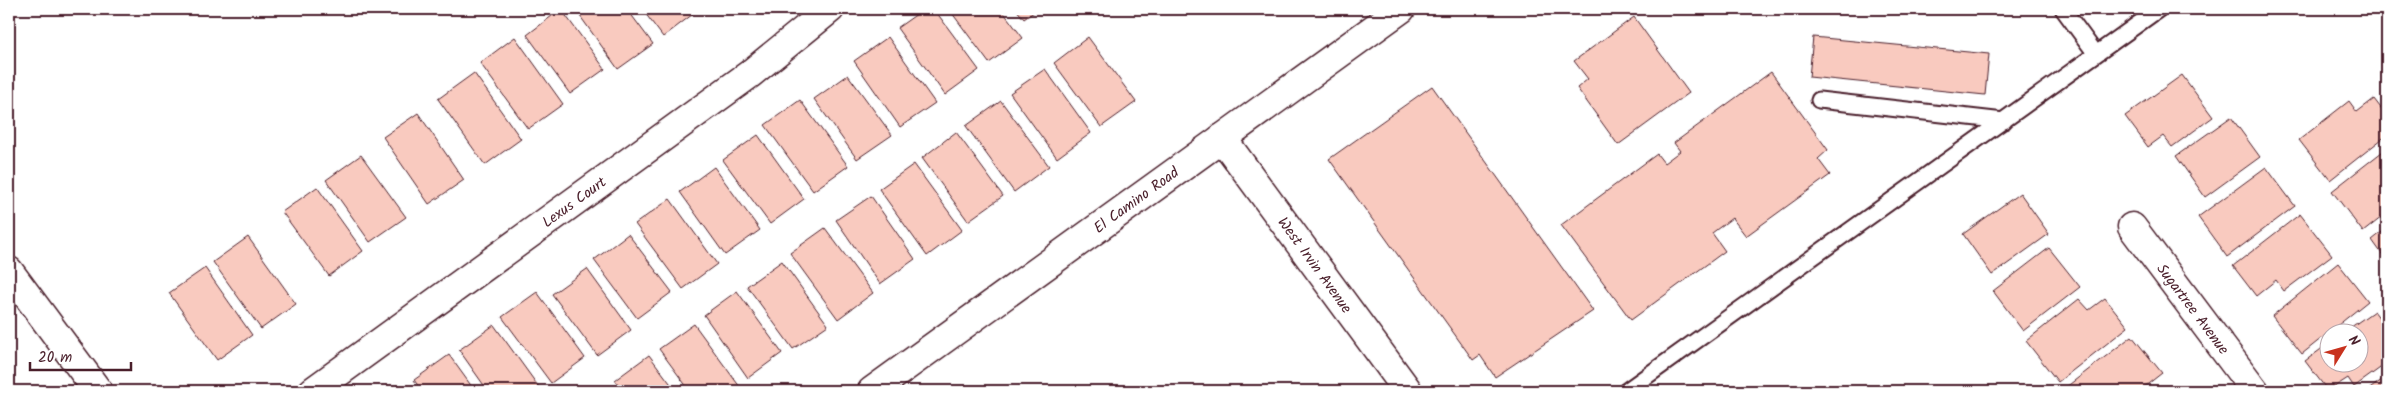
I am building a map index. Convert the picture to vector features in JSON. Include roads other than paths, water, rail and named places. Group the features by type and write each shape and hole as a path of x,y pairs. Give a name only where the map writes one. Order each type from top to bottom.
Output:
{"street":[{"name":"Lexus Court","path":"314,391 750,74 830,9"},
{"name":"El Camino Road","path":"872,391 1401,9"},
{"name":"West Irvin Avenue","path":"1222,138 1408,391"},
{"name":"Sugartree Avenue","path":"2132,227 2255,391"},
{"path":"9,271 98,391"}],"lane":[{"path":"2064,9 2096,54"},
{"path":"1626,391 2159,9"},
{"path":"1819,100 2004,120"}]}
